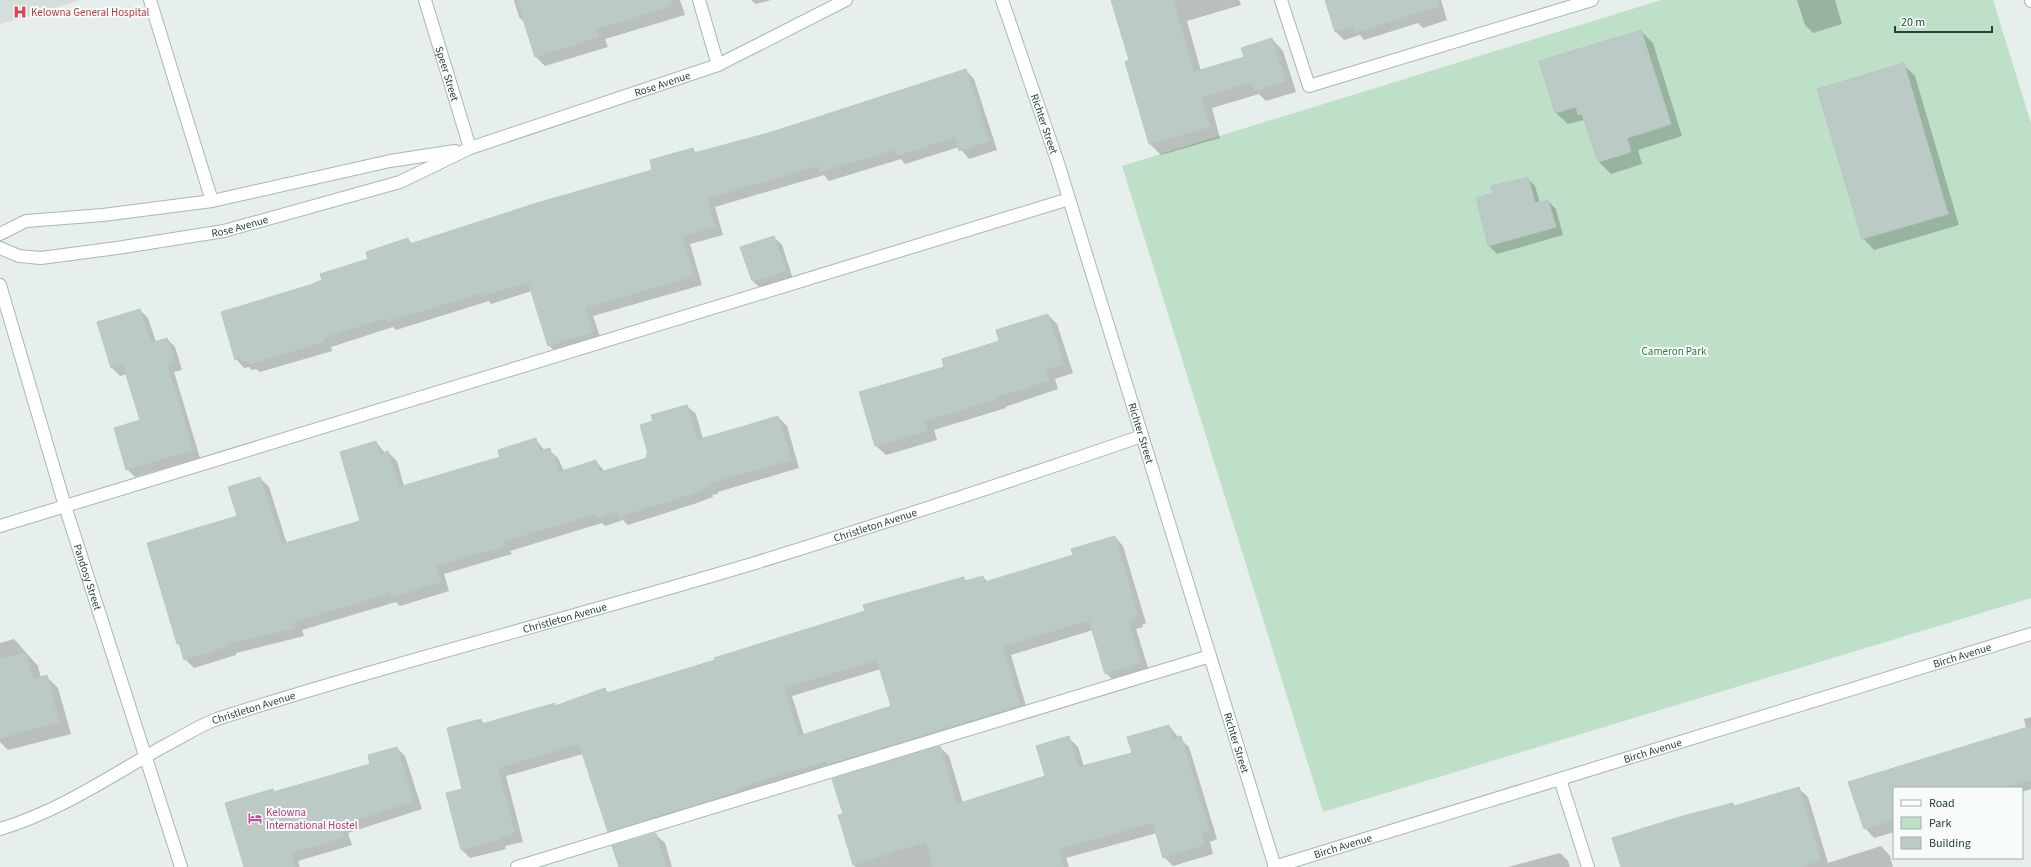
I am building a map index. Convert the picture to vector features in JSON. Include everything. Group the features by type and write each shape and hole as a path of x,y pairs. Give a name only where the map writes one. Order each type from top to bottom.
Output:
{"street":[{"path":"150,0 212,201"},
{"name":"Speer Street","path":"425,0 470,148"},
{"path":"699,0 718,65"},
{"name":"Rose Avenue","path":"0,248 19,256 41,258 117,248 224,231 400,182 470,148 718,65 846,0"},
{"name":"Richter Street","path":"1002,0 1069,199 1274,867"},
{"path":"1281,0 1309,86 1592,0"},
{"name":"Rose Avenue","path":"0,234 26,221 103,215 212,201 390,162 470,148"},
{"path":"0,526 1069,199"},
{"name":"Pandosy Street","path":"0,285 65,506 181,867"},
{"name":"Christleton Avenue","path":"0,829 23,822 79,796 146,756 212,721 334,683 753,563 1022,477 1142,436"},
{"name":"Birch Avenue","path":"1274,867 2031,634"},
{"path":"517,867 1210,656"},
{"path":"1560,779 1588,867"}],"shaded area":[{"name":"Kelowna General Hospital","path":"0,0 81,0 0,24"}],"green space":[{"name":"Cameron Park","path":"1661,0 1993,0 2031,123 2031,598 1323,812 1122,166"}],"building":[{"path":"517,0 671,0 671,6 596,29 599,37 535,57"},
{"path":"1111,0 1173,0 1194,72 1244,57 1241,48 1272,38 1286,81 1254,91 1252,82 1201,97 1210,127 1149,144 1125,62 1129,60"},
{"path":"1325,0 1438,0 1439,6 1356,32 1354,26 1335,32"},
{"path":"1641,30 1671,124 1627,138 1631,152 1598,162 1582,114 1578,115 1576,107 1555,113 1539,61"},
{"path":"1904,63 1948,214 1862,239 1817,89"},
{"path":"966,69 989,141 959,151 955,137 896,156 894,150 820,172 818,166 707,198 715,227 682,236 694,276 585,308 593,332 548,346 528,282 482,296 481,293 387,322 386,318 323,338 324,342 250,364 249,360 242,362 241,358 235,360 221,312 310,285 322,280 320,274 368,259 366,252 408,238 410,244 537,203 652,170 650,160 693,148 694,153 772,132"},
{"path":"1528,177 1535,203 1548,200 1556,227 1488,246 1476,198 1493,193 1491,186"},
{"path":"774,236 786,271 752,281 740,247"},
{"path":"140,309 151,343 167,338 175,362 167,364 193,450 126,470 114,428 140,420 123,365 111,368 97,322"},
{"path":"1048,314 1064,364 1046,369 1050,380 996,397 997,399 925,421 928,431 875,446 859,392 944,367 942,359 999,341 996,330"},
{"path":"687,405 697,440 778,416 791,460 710,483 710,485 704,487 705,489 619,517 617,511 596,518 595,514 502,542 504,546 436,566 441,582 391,598 390,593 294,622 295,628 228,644 228,646 184,660 179,643 177,644 147,543 237,516 228,487 260,477 282,544 360,521 340,452 376,441 380,454 388,451 399,487 500,457 498,450 536,438 540,451 550,448 559,472 596,460 600,472 647,458 646,455 648,454 640,425 653,421 651,415"},
{"path":"1115,536 1138,615 1134,616 1135,619 1128,621 1141,663 1105,674 1089,620 1003,647 1020,705 827,765 826,761 735,789 736,792 608,832 579,744 498,768 515,833 497,838 498,840 461,850 446,793 462,789 447,728 481,719 482,724 555,703 555,706 605,688 607,693 715,660 714,658 865,611 863,605 964,577 965,581 983,576 985,582 1073,555 1071,549","holes":["877,660 891,706 799,736 784,688"]},
{"path":"26,653 33,679 47,675 59,722 0,738 0,659"},
{"path":"1169,725 1173,739 1181,736 1209,830 1201,833 1204,845 1163,858 1153,823 1058,849 1064,867 933,867 926,842 853,865 838,815 843,814 832,779 940,746 957,804 1045,776 1036,746 1069,736 1078,767 1132,753 1127,737"},
{"path":"2031,726 2031,780 2006,787 1893,787 1893,820 1864,829 1848,782"},
{"path":"397,747 414,801 341,825 345,837 291,853 295,867 244,867 225,803 273,789 274,792 370,764 368,755"},
{"path":"1799,787 1821,860 1799,867 1621,867 1612,838 1683,816 1733,803 1734,806"},
{"path":"656,833 666,867 619,867 612,846"}],"place":[{"name":"Kelowna General Hospital","path":"20,12"},
{"name":"Kelowna International Hostel","path":"255,818"}]}
